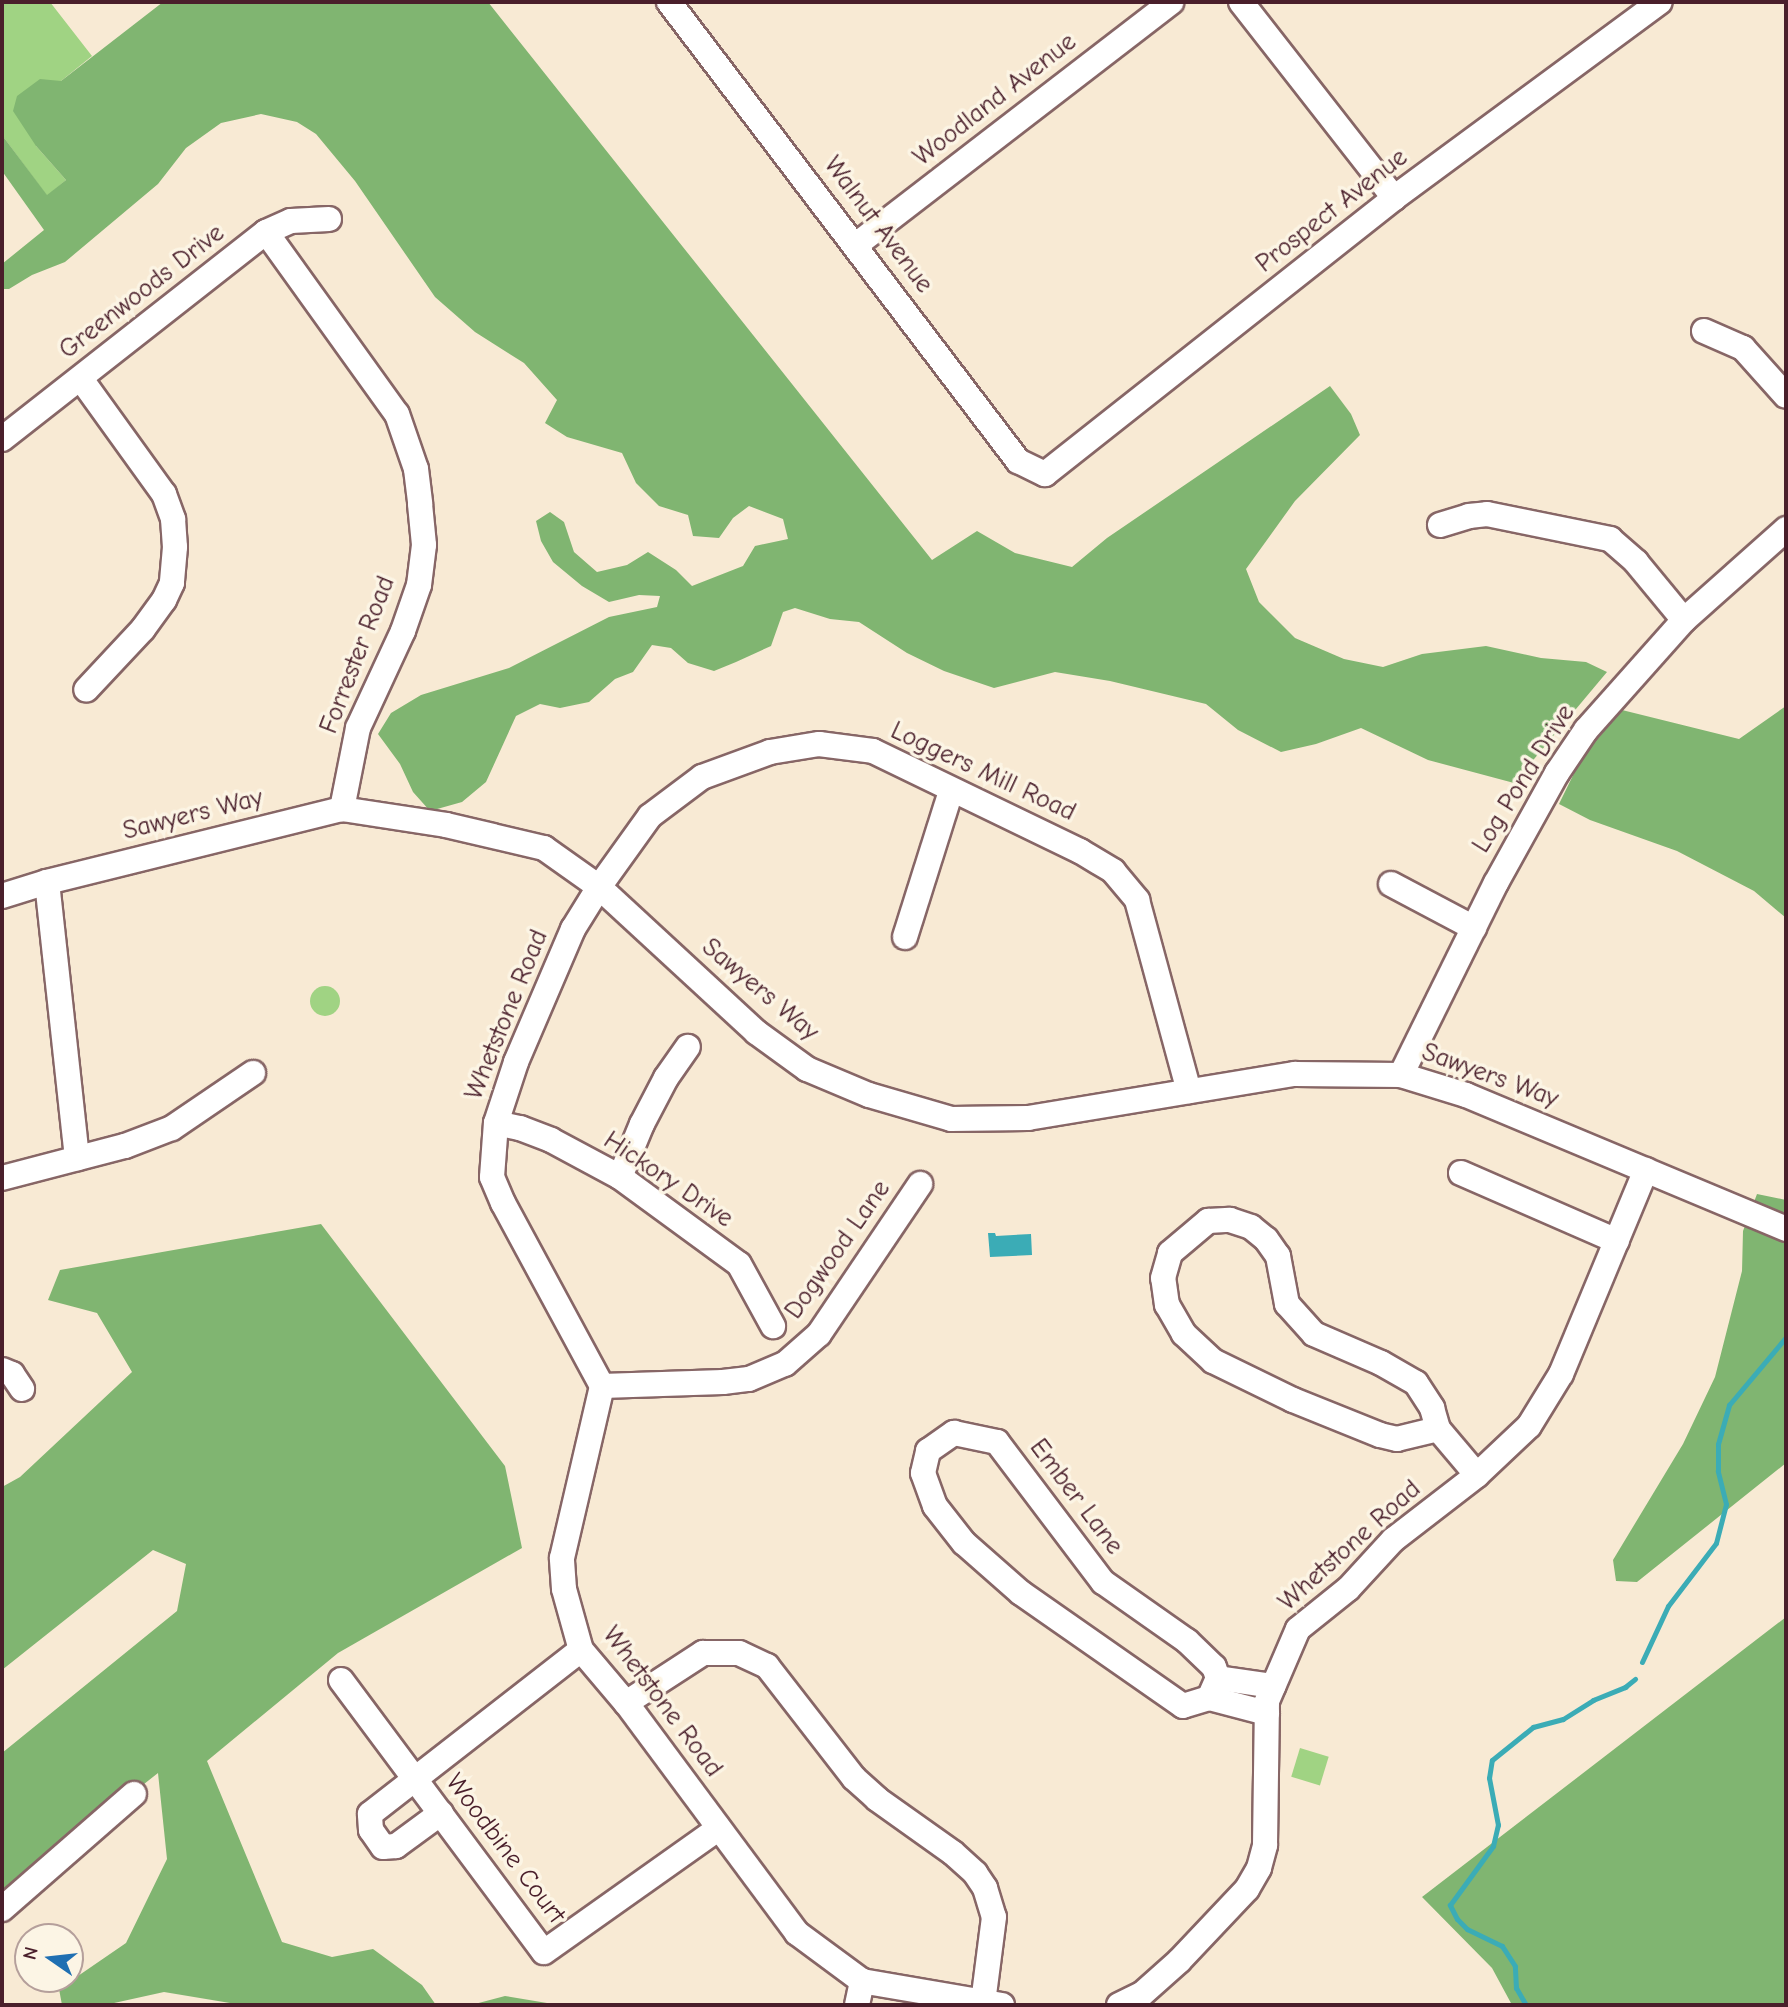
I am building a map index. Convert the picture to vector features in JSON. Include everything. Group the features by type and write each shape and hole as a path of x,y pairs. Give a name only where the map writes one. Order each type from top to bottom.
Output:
{"street":[{"name":"Woodland Avenue","path":"856,244 1171,2"},
{"path":"1241,2 1394,198"},
{"name":"Prospect Avenue","path":"1045,474 1394,198 1660,2"},
{"name":"Walnut Avenue","path":"682,6 1018,461 1045,474"},
{"name":"Greenwoods Drive","path":"2,439 266,232 291,221 329,219"},
{"name":"Forrester Road","path":"266,232 397,414 416,469 421,504 424,545 419,585 403,631 358,728 342,809"},
{"path":"1704,331 1742,348 1786,396"},
{"path":"81,379 164,494 173,519 175,547 172,583 159,608 86,690"},
{"path":"1440,525 1469,516 1487,514 1610,539 1636,562 1684,620"},
{"name":"Log Pond Drive","path":"1401,1074 1496,883 1557,773 1586,730 1684,620 1786,529"},
{"name":"Loggers Mill Road","path":"599,887 650,816 702,777 770,752 819,744 873,751 1080,851 1113,871 1137,900 1189,1091"},
{"path":"905,937 951,791"},
{"name":"Sawyers Way","path":"2,896 47,882 342,809 446,825 544,848 599,887 756,1032 807,1069 869,1095 951,1119 1028,1118 1295,1074 1401,1074 1466,1095 1786,1229"},
{"path":"47,882 77,1158"},
{"path":"1391,884 1474,928"},
{"name":"Whetstone Road","path":"599,887 573,929 516,1062 496,1123 492,1177 602,1386 562,1558 564,1589 581,1650 626,1703 797,1933 862,1981 992,2004"},
{"path":"620,1177 642,1124 667,1078 688,1047"},
{"path":"2,1178 125,1146 172,1128 253,1073"},
{"name":"Hickory Drive","path":"496,1123 520,1128 551,1140 620,1177 738,1264 773,1326"},
{"name":"Whetstone Road","path":"1119,2005 1142,1994 1180,1961 1247,1889 1259,1868 1265,1845 1267,1701 1298,1629 1348,1589 1394,1540 1476,1475 1529,1426 1561,1374 1646,1170"},
{"path":"1461,1173 1617,1241"},
{"name":"Dogwood Lane","path":"602,1386 749,1379 785,1364 819,1334 920,1184"},
{"path":"1438,1429 1397,1439 1380,1435 1293,1400 1213,1361 1184,1334 1167,1305 1163,1278 1170,1253 1208,1221 1230,1220 1251,1227 1266,1239 1278,1256 1287,1304 1314,1334 1381,1363 1416,1383 1432,1408 1438,1429 1476,1475"},
{"path":"2,1370 12,1374 22,1389"},
{"name":"Ember Lane","path":"1213,1688 1214,1667 1187,1641 1103,1582 997,1442 954,1433 928,1451 923,1473 935,1506 964,1543 1021,1593 1183,1706 1213,1688 1273,1686"},
{"name":"Woodbine Court","path":"441,1813 396,1846 383,1847 371,1830 370,1814 581,1650"},
{"path":"626,1703 704,1653 739,1653 767,1666 864,1787 953,1853 975,1873 985,1888 994,1917 992,2004"},
{"name":"Woodbine Court","path":"341,1680 544,1952 719,1828"},
{"name":"Ember Lane","path":"1213,1688 1267,1713"},
{"path":"2,1909 134,1794"},
{"path":"857,2005 862,1981"}],"green space":[{"path":"2,2 50,2 92,56 61,81 36,146 66,180 47,196 2,135"},
{"path":"163,2 488,2 932,560 977,531 1015,553 1072,567 1107,538 1330,386 1351,414 1360,435 1295,501 1246,569 1259,602 1295,638 1344,659 1383,667 1422,654 1486,646 1541,658 1586,662 1607,672 1514,783 1428,760 1361,728 1316,744 1281,752 1238,730 1206,704 1110,681 1055,672 994,688 944,671 907,653 859,622 830,619 795,608 783,612 771,646 714,671 688,663 671,648 652,645 633,672 615,679 589,702 560,708 540,704 516,716 486,782 462,802 430,811 413,792 400,764 378,734 391,713 421,695 509,668 609,617 657,607 660,596 639,595 609,602 582,586 553,562 541,541 536,521 550,512 564,522 574,552 597,572 627,565 648,552 676,570 692,586 743,566 755,546 788,539 783,519 749,506 733,518 719,538 693,536 688,515 659,506 636,483 622,453 567,437 545,423 557,400 524,363 475,332 435,297 355,181 316,134 297,122 261,114 221,123 186,148 158,184 65,262 32,275 9,289 2,289 2,264 44,230 2,171 2,135 47,195 66,180 36,146 13,111 17,96 40,79 61,81"},
{"path":"1786,706 1786,918 1754,891 1677,851 1590,820 1559,804 1582,757 1622,710 1739,739"},
{"path":"325,986 336,990 340,1001 336,1012 325,1016 314,1012 310,1001 314,990"},
{"path":"1757,1194 1786,1200 1786,1463 1637,1582 1616,1581 1613,1560 1683,1444 1715,1377 1742,1271 1743,1231"},
{"path":"321,1224 505,1466 522,1548 338,1653 207,1761 282,1942 332,1957 373,1949 422,1985 436,2005 242,2005 164,1992 105,2005 62,2005 60,1993 84,1993 84,1972 126,1943 167,1859 158,1773 2,1896 2,1753 177,1611 186,1564 153,1550 2,1670 2,1487 20,1477 132,1372 97,1313 48,1300 60,1270"},
{"path":"1786,1617 1786,2005 1512,2005 1492,1968 1422,1897"},
{"path":"1300,1748 1329,1757 1320,1785 1291,1777"},
{"path":"505,1996 559,2005 471,2005"}],"water":[{"path":"988,1233 995,1233 996,1236 1031,1234 1032,1255 990,1257"}],"waterway":[{"path":"1642,1662 1668,1606 1716,1543 1726,1504 1718,1471 1718,1444 1729,1405 1786,1337"},
{"path":"1526,2005 1516,1988 1515,1966 1502,1946 1467,1929 1457,1919 1450,1905 1493,1846 1498,1825 1489,1778 1492,1760 1533,1727 1563,1719 1593,1700 1625,1687 1635,1679"}]}
